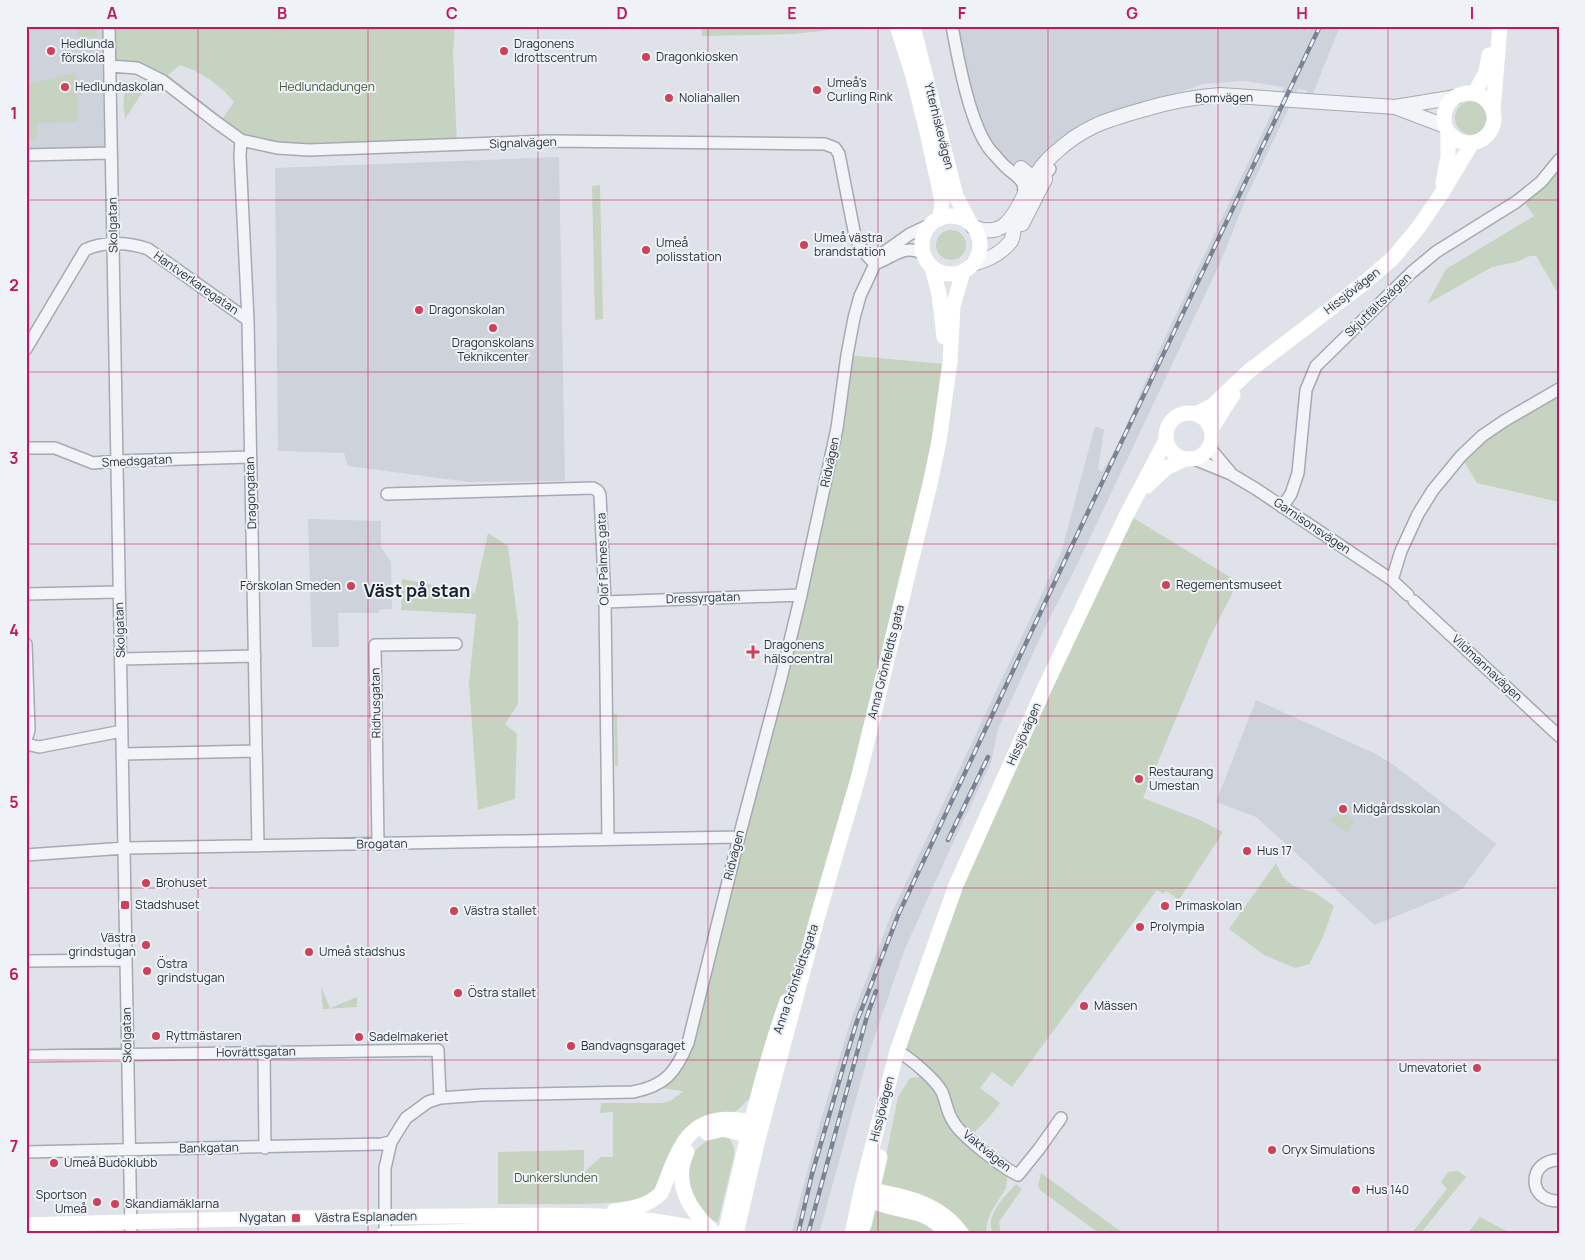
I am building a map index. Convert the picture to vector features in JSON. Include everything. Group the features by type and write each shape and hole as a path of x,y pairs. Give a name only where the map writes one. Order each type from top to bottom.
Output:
{"main road":[{"name":"Ytterhiskevägen","path":"897,26 928,132 942,201 934,222"},
{"name":"Ytterhiskevägen","path":"913,26 956,196 972,225"},
{"path":"1474,94 1486,72 1494,26"},
{"path":"1493,110 1488,102 1474,94 1456,97 1450,102 1445,112 1447,129 1452,137 1463,142 1472,143 1486,137 1491,131 1494,121 1493,110 1500,26"},
{"name":"Hissjövägen","path":"1440,196 1448,156 1447,129"},
{"name":"Hissjövägen","path":"1195,414 1212,406 1249,371 1364,283 1393,258 1418,228 1440,196 1472,143"},
{"path":"952,216 972,225 979,240 980,248 968,268 954,306 950,362 943,402 944,328 939,294 932,267 923,254 923,238 934,222 952,216"},
{"path":"932,267 945,274 953,274 968,268"},
{"name":"Hissjövägen","path":"1210,429 1249,371"},
{"name":"Anna Grönfeldts gata","path":"817,919 858,776 920,523 939,441 943,402"},
{"path":"1195,414 1205,420 1210,429 1212,437 1205,453 1190,459 1175,454 1166,440 1169,424 1180,415 1195,414"},
{"name":"Hissjövägen","path":"858,1232 865,1194 901,1053 929,959 956,885 1045,687 1127,514 1166,440"},
{"name":"Hissjövägen","path":"1127,514 1148,484 1166,468 1190,459"},
{"name":"Anna Grönfeldtsgata","path":"736,1234 755,1130 779,1024 817,919"},
{"path":"601,1225 655,1199 660,1193 681,1145 689,1135 701,1126 728,1118 755,1130"},
{"path":"713,1231 691,1208 683,1189 681,1176 685,1158 692,1144 708,1133 724,1129 755,1130"},
{"name":"Anna Grönfeldtsgata","path":"713,1231 755,1130"},
{"path":"865,1194 895,1208 930,1219 947,1234"},
{"path":"865,1194 920,1202 933,1207 951,1220 962,1234"},
{"path":"858,1232 875,1218 895,1208"},
{"name":"Västra Esplanaden","path":"26,1224 131,1228 386,1217 601,1225 663,1234"},
{"name":"Västra Esplanaden","path":"385,1234 601,1225 656,1220 713,1231"}],"street":[{"name":"Skolgatan","path":"109,26 131,1228"},
{"path":"952,26 958,60 975,119 984,140 998,158 1008,161 1019,172 1033,181"},
{"name":"Signalvägen","path":"110,66 138,68 163,81 242,140 277,148 309,150 549,142 825,144 831,146 839,154 855,236 862,250 875,264"},
{"name":"Bomvägen","path":"972,225 987,231 1006,224 1012,219 1033,181 1056,152 1083,131 1112,117 1197,96 1247,96 1395,107 1456,97"},
{"name":"Bomvägen","path":"1395,107 1447,129"},
{"name":"Dragongatan","path":"242,140 240,156 248,320 258,846"},
{"path":"26,154 111,153"},
{"name":"Skjutfältsvägen","path":"1282,507 1291,494 1298,472 1306,390 1316,366 1412,272 1436,252 1516,202 1541,182 1559,160"},
{"name":"Bomvägen","path":"968,268 994,256 1012,239 1025,220 1046,167"},
{"path":"1019,172 1046,167"},
{"path":"1019,172 1024,196"},
{"name":"Bomvägen","path":"1012,239 1014,229 1034,188 1033,181"},
{"name":"Ridvägen","path":"385,1234 385,1168 391,1142 406,1118 428,1102 440,1098 471,1100 588,1091 633,1092 653,1087 669,1076 680,1062 688,1043 739,837 782,678 837,428 854,318 860,296 882,253 910,234 934,222"},
{"name":"Hantverkaregatan","path":"26,349 85,250 93,246 114,243 148,249 248,320"},
{"path":"875,264 908,249 917,250 923,254"},
{"path":"1392,580 1401,551 1418,514 1433,490 1461,456 1482,436 1504,420 1559,389"},
{"name":"Garnisonsvägen","path":"1209,447 1231,474"},
{"name":"Smedsgatan","path":"26,448 55,448 93,463 250,457"},
{"name":"Garnisonsvägen","path":"1190,459 1231,474 1392,580"},
{"name":"Olof Palmes gata","path":"387,494 584,488 594,488 598,491 600,495 605,602 608,839"},
{"name":"Vildmannavägen","path":"1392,580 1559,736"},
{"path":"26,594 119,592"},
{"name":"Dressyrgatan","path":"605,602 801,595"},
{"path":"26,644 29,730 26,742 39,747 122,731"},
{"name":"Ridhusgatan","path":"378,844 374,645 456,644"},
{"path":"121,659 255,656"},
{"path":"123,754 256,751"},
{"name":"Brogatan","path":"26,855 125,848 739,837"},
{"path":"26,961 126,960"},
{"name":"Hovrättsgatan","path":"26,1056 438,1050 440,1098"},
{"path":"264,1052 265,1148"},
{"name":"Vaktvägen","path":"901,1053 916,1064 941,1090 953,1122 967,1138 1008,1171 1018,1175 1061,1118"},
{"name":"Bankgatan","path":"26,1152 265,1148 381,1144 391,1142"},
{"path":"1559,1160 1542,1164 1536,1172 1535,1180 1536,1189 1542,1197 1549,1201 1559,1201"}],"shaded area":[{"name":"Hedlundaskolan","path":"26,26 102,26 104,147 26,149"},
{"path":"952,26 1340,26 1310,101 1306,90 1298,89 1246,198 1221,261 998,729 991,763 904,951 867,1059 819,1234 791,1234 818,1130 851,1019 893,910 1061,553 1095,426 1104,430 1098,469 1102,472 1120,440 1161,346 1284,87 1244,81 1203,84 1134,108 1043,165 1029,170 998,158 984,140"},
{"name":"Dragonskolan","path":"559,157 565,481 469,482 348,466 344,453 278,451 275,168"},
{"name":"Förskolan Smeden","path":"308,519 381,521 381,547 391,562 392,609 379,610 379,613 338,613 339,647 312,647"},
{"name":"Midgårdsskolan","path":"1256,700 1376,754 1395,766 1496,844 1462,889 1375,925 1256,817 1216,802"}],"green space":[{"path":"78,26 96,26 97,37 79,37"},
{"name":"Hedlundadungen","path":"109,26 455,26 453,52 457,145 309,150 241,140 137,68 110,66","holes":["180,65 210,80 234,102 223,118 168,75"]},
{"path":"701,26 838,26 830,30 794,34 702,36"},
{"path":"76,73 78,122 37,123 37,139 26,139 26,84"},
{"path":"131,86 144,90 125,119 124,97"},
{"path":"1472,101 1479,102 1484,106 1488,111 1488,125 1484,130 1479,134 1472,135 1465,134 1460,130 1456,125 1455,118 1456,111 1460,106 1465,102"},
{"path":"1559,160 1559,295 1536,256 1530,256 1517,262 1492,267 1427,304 1446,269 1534,216 1521,197"},
{"path":"600,185 603,319 595,320 592,186"},
{"path":"951,230 957,231 965,239 965,251 957,259 951,260 945,259 937,251 936,245 937,239 945,231"},
{"name":"Dunkerslunden","path":"847,355 944,364 943,402 859,775 757,1101 747,1100 734,1113 697,1122 679,1136 658,1186 648,1197 634,1202 498,1204 498,1152 584,1150 584,1172 601,1157 613,1157 613,1112 600,1113 601,1103 663,1103 672,1100 683,1091 653,1087 680,1061 781,678"},
{"path":"1559,389 1559,502 1477,483 1461,456"},
{"path":"1127,514 1238,582 1209,639 1143,798 1200,820 1223,832 1179,900 1166,891 1163,894 1157,890 1012,1087 992,1072 980,1088 1000,1103 968,1139 1008,1171 1006,1188 991,1212 987,1222 986,1234 869,1234 898,1097 910,1078 927,1076 905,1055 929,959"},
{"path":"488,533 508,546 518,623 518,704 505,724 517,734 515,799 478,810 469,683 476,614 401,610 402,579 475,593"},
{"path":"614,714 617,714 618,766 615,766"},
{"path":"1339,810 1355,821 1347,832 1331,821"},
{"path":"1276,863 1283,877 1292,885 1314,892 1334,906 1323,937 1309,964 1295,968 1264,955 1229,929"},
{"path":"321,987 330,1008 357,997 357,1007 323,1009"},
{"path":"720,1136 730,1139 734,1148 734,1156 718,1222 706,1215 698,1204 692,1193 688,1173 689,1163 699,1146 708,1140"},
{"path":"1458,1171 1466,1177 1420,1234 1411,1234 1447,1189 1441,1182 1448,1172"},
{"path":"1041,1173 1124,1234 1100,1234 1040,1190 1038,1186"},
{"path":"1016,1184 1022,1189 999,1222 1001,1234 993,1234 991,1220 993,1213"},
{"path":"1480,1217 1512,1234 1467,1234"}],"railway":[{"path":"798,1234 812,1174 857,1021 899,913 1320,26"},
{"path":"948,840 988,757"},
{"path":"808,1234 867,1016 876,991"}],"place":[{"name":"Hedlunda förskola","path":"51,51"},
{"name":"Dragonens Idrottscentrum","path":"504,51"},
{"name":"Dragonkiosken","path":"646,57"},
{"name":"Hedlundaskolan","path":"65,87"},
{"name":"Umeå's Curling Rink","path":"817,90"},
{"name":"Noliahallen","path":"669,98"},
{"name":"Umeå västra brandstation","path":"804,245"},
{"name":"Umeå polisstation","path":"646,250"},
{"name":"Dragonskolan","path":"419,310"},
{"name":"Dragonskolans Teknikcenter","path":"493,328"},
{"name":"Regementsmuseet","path":"1166,585"},
{"name":"Förskolan Smeden","path":"351,586"},
{"name":"Dragonens hälsocentral","path":"753,652"},
{"name":"Restaurang Umestan","path":"1139,779"},
{"name":"Midgårdsskolan","path":"1343,809"},
{"name":"Hus 17","path":"1247,851"},
{"name":"Brohuset","path":"146,883"},
{"name":"Stadshuset","path":"125,905"},
{"name":"Primaskolan","path":"1165,906"},
{"name":"Västra stallet","path":"454,911"},
{"name":"Prolympia","path":"1140,927"},
{"name":"Västra grindstugan","path":"146,945"},
{"name":"Umeå stadshus","path":"309,952"},
{"name":"Östra grindstugan","path":"147,971"},
{"name":"Östra stallet","path":"458,993"},
{"name":"Mässen","path":"1084,1006"},
{"name":"Ryttmästaren","path":"156,1036"},
{"name":"Sadelmakeriet","path":"359,1037"},
{"name":"Bandvagnsgaraget","path":"571,1046"},
{"name":"Umevatoriet","path":"1477,1068"},
{"name":"Oryx Simulations","path":"1272,1150"},
{"name":"Umeå Budoklubb","path":"54,1163"},
{"name":"Hus 140","path":"1356,1190"},
{"name":"Sportson Umeå","path":"97,1202"},
{"name":"Skandiamäklarna","path":"115,1204"},
{"name":"Nygatan","path":"296,1218"}],"district":[{"name":"Väst på stan","path":"417,591"}]}
